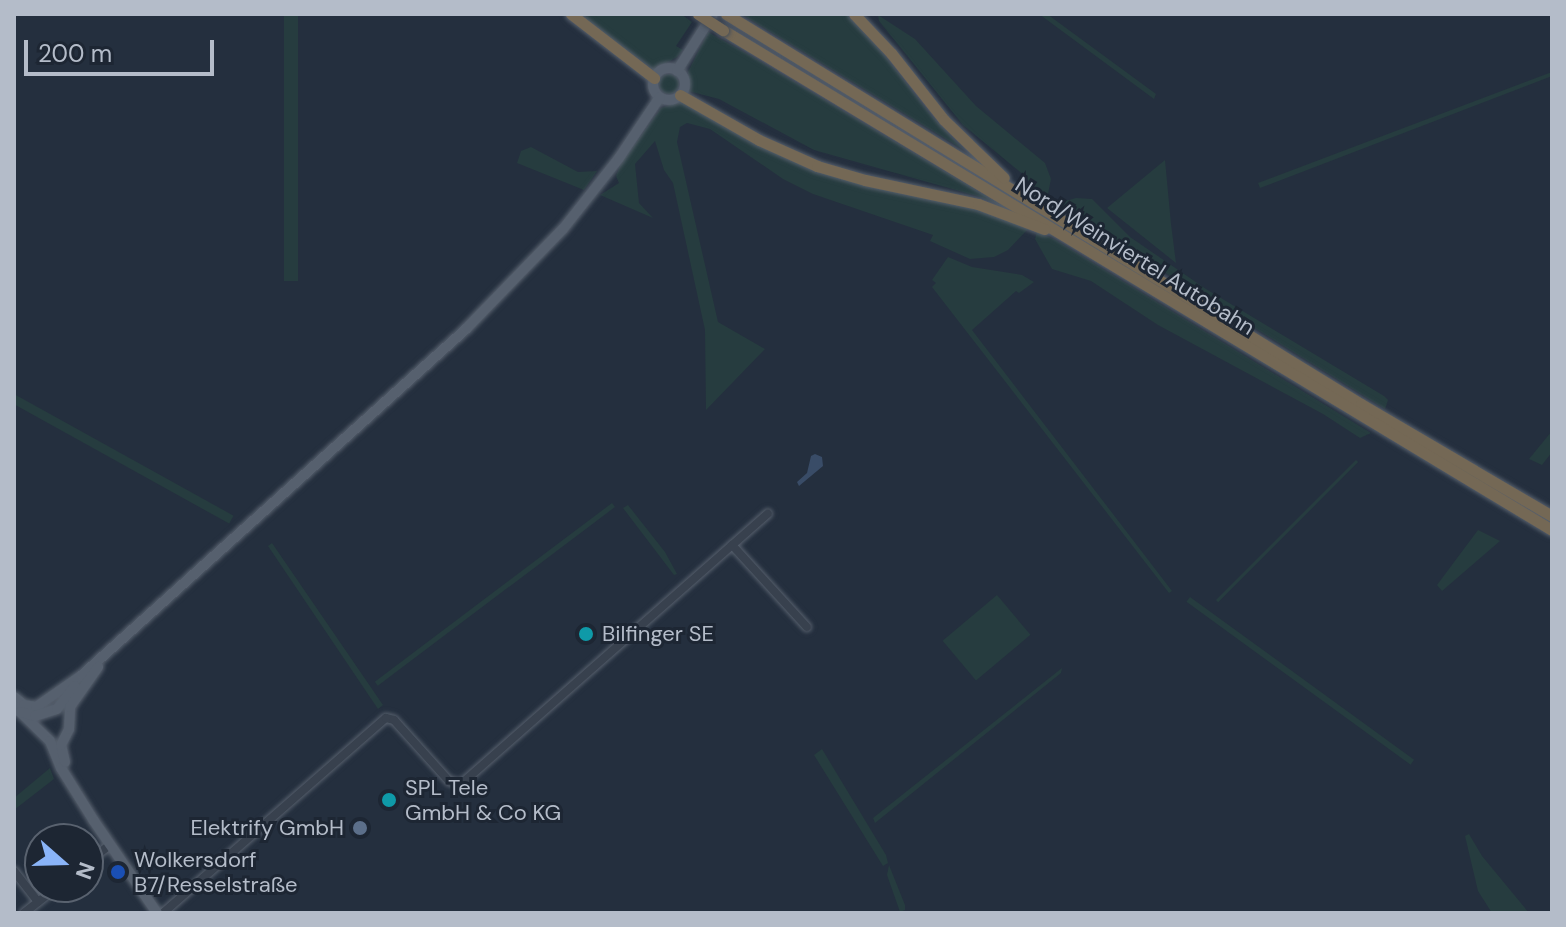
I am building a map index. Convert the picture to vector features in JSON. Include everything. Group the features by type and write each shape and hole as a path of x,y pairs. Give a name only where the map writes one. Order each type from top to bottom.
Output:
{"highway":[{"path":"571,14 654,78"},
{"name":"Nord/Weinviertel Autobahn","path":"698,14 1075,241 1283,371 1552,530"},
{"path":"854,14 891,53 944,120 1019,192"},
{"name":"Nord/Weinviertel Autobahn","path":"729,16 1312,374 1552,516"},
{"path":"680,95 759,140 817,166 865,180 978,204 1075,241"}],"main road":[{"path":"677,71 713,14"},
{"path":"664,69 677,71 684,82 680,95 672,100 660,97 654,91 654,78 664,69"},
{"path":"14,697 24,705 36,707 82,675 511,286 581,207 660,97"},
{"path":"68,777 61,750 62,737 69,729 67,716 81,689 128,632"},
{"path":"15,708 42,715 57,709 82,675"},
{"path":"15,708 43,733 94,821 160,913"},
{"path":"57,709 67,716"},
{"path":"42,715 43,733"},
{"path":"43,733 62,737"}],"street":[{"path":"160,913 382,720 394,720 449,781 457,785 467,780 768,513"},
{"path":"732,545 807,627"},
{"path":"104,850 110,845"}],"green space":[{"path":"284,14 298,14 298,281 284,281"},
{"path":"578,14 681,14 692,22 676,46 683,50 654,70"},
{"path":"741,14 846,14 964,150"},
{"path":"1039,14 1047,14 1156,94 1154,99"},
{"path":"878,15 915,39 976,106 1045,163 1051,179 1047,199 1037,193 1025,176 963,125 879,21"},
{"path":"708,32 1006,208 977,196 814,150 719,99 688,91 688,72"},
{"path":"1552,72 1552,76 1260,188 1258,183"},
{"path":"665,74 673,74 679,84 673,94 665,94 659,88 659,80"},
{"path":"681,101 777,154 816,171 984,211 1029,228 1008,250 994,257 970,259 930,241 933,235 813,194 783,179 710,129 687,123 680,127 677,142 718,322 765,349 706,410 705,330 673,183 664,170 655,141 635,164 639,203 653,218 600,195 619,183 616,176 621,163 661,108"},
{"path":"531,147 578,172 597,171 584,190 517,163 521,151"},
{"path":"1165,160 1171,224 1176,263 1107,208"},
{"path":"1076,198 1092,199 1130,237 1206,289 1384,396 1388,400 1385,409 1055,204"},
{"path":"1037,232 1054,239 1371,433 1360,438 1323,414 1158,325 1091,281 1052,269 1035,239"},
{"path":"948,257 972,267 1022,275 1034,282 1019,293 1016,291 972,330 1172,591 1169,593 932,287 936,283 932,280"},
{"path":"14,394 234,516 229,524 14,404"},
{"path":"1552,431 1552,452 1542,465 1529,459"},
{"path":"1356,460 1358,462 1218,602 1216,600"},
{"path":"612,503 615,507 378,686 375,682"},
{"path":"628,505 665,552 677,574 674,575 623,508"},
{"path":"1478,530 1500,541 1442,591 1437,585"},
{"path":"272,543 383,705 378,709 268,546"},
{"path":"997,595 1030,635 976,680 943,641"},
{"path":"1190,597 1414,760 1411,765 1186,602"},
{"path":"1062,668 1061,673 875,823 873,818"},
{"path":"822,749 886,855 888,863 883,866 814,755"},
{"path":"50,768 54,779 14,810 14,798"},
{"path":"1469,834 1482,856 1529,913 1492,913 1478,891 1465,836"},
{"path":"889,865 905,905 905,910 900,912 887,875"}],"water":[{"path":"811,456 822,457 823,466 799,486 797,482 807,473"}],"place":[{"name":"Bilfinger SE","path":"586,634"},
{"name":"SPL Tele GmbH & Co KG","path":"389,800"},
{"name":"Elektrify GmbH","path":"360,828"},
{"name":"Wolkersdorf B7/Resselstraße","path":"118,872"}]}
